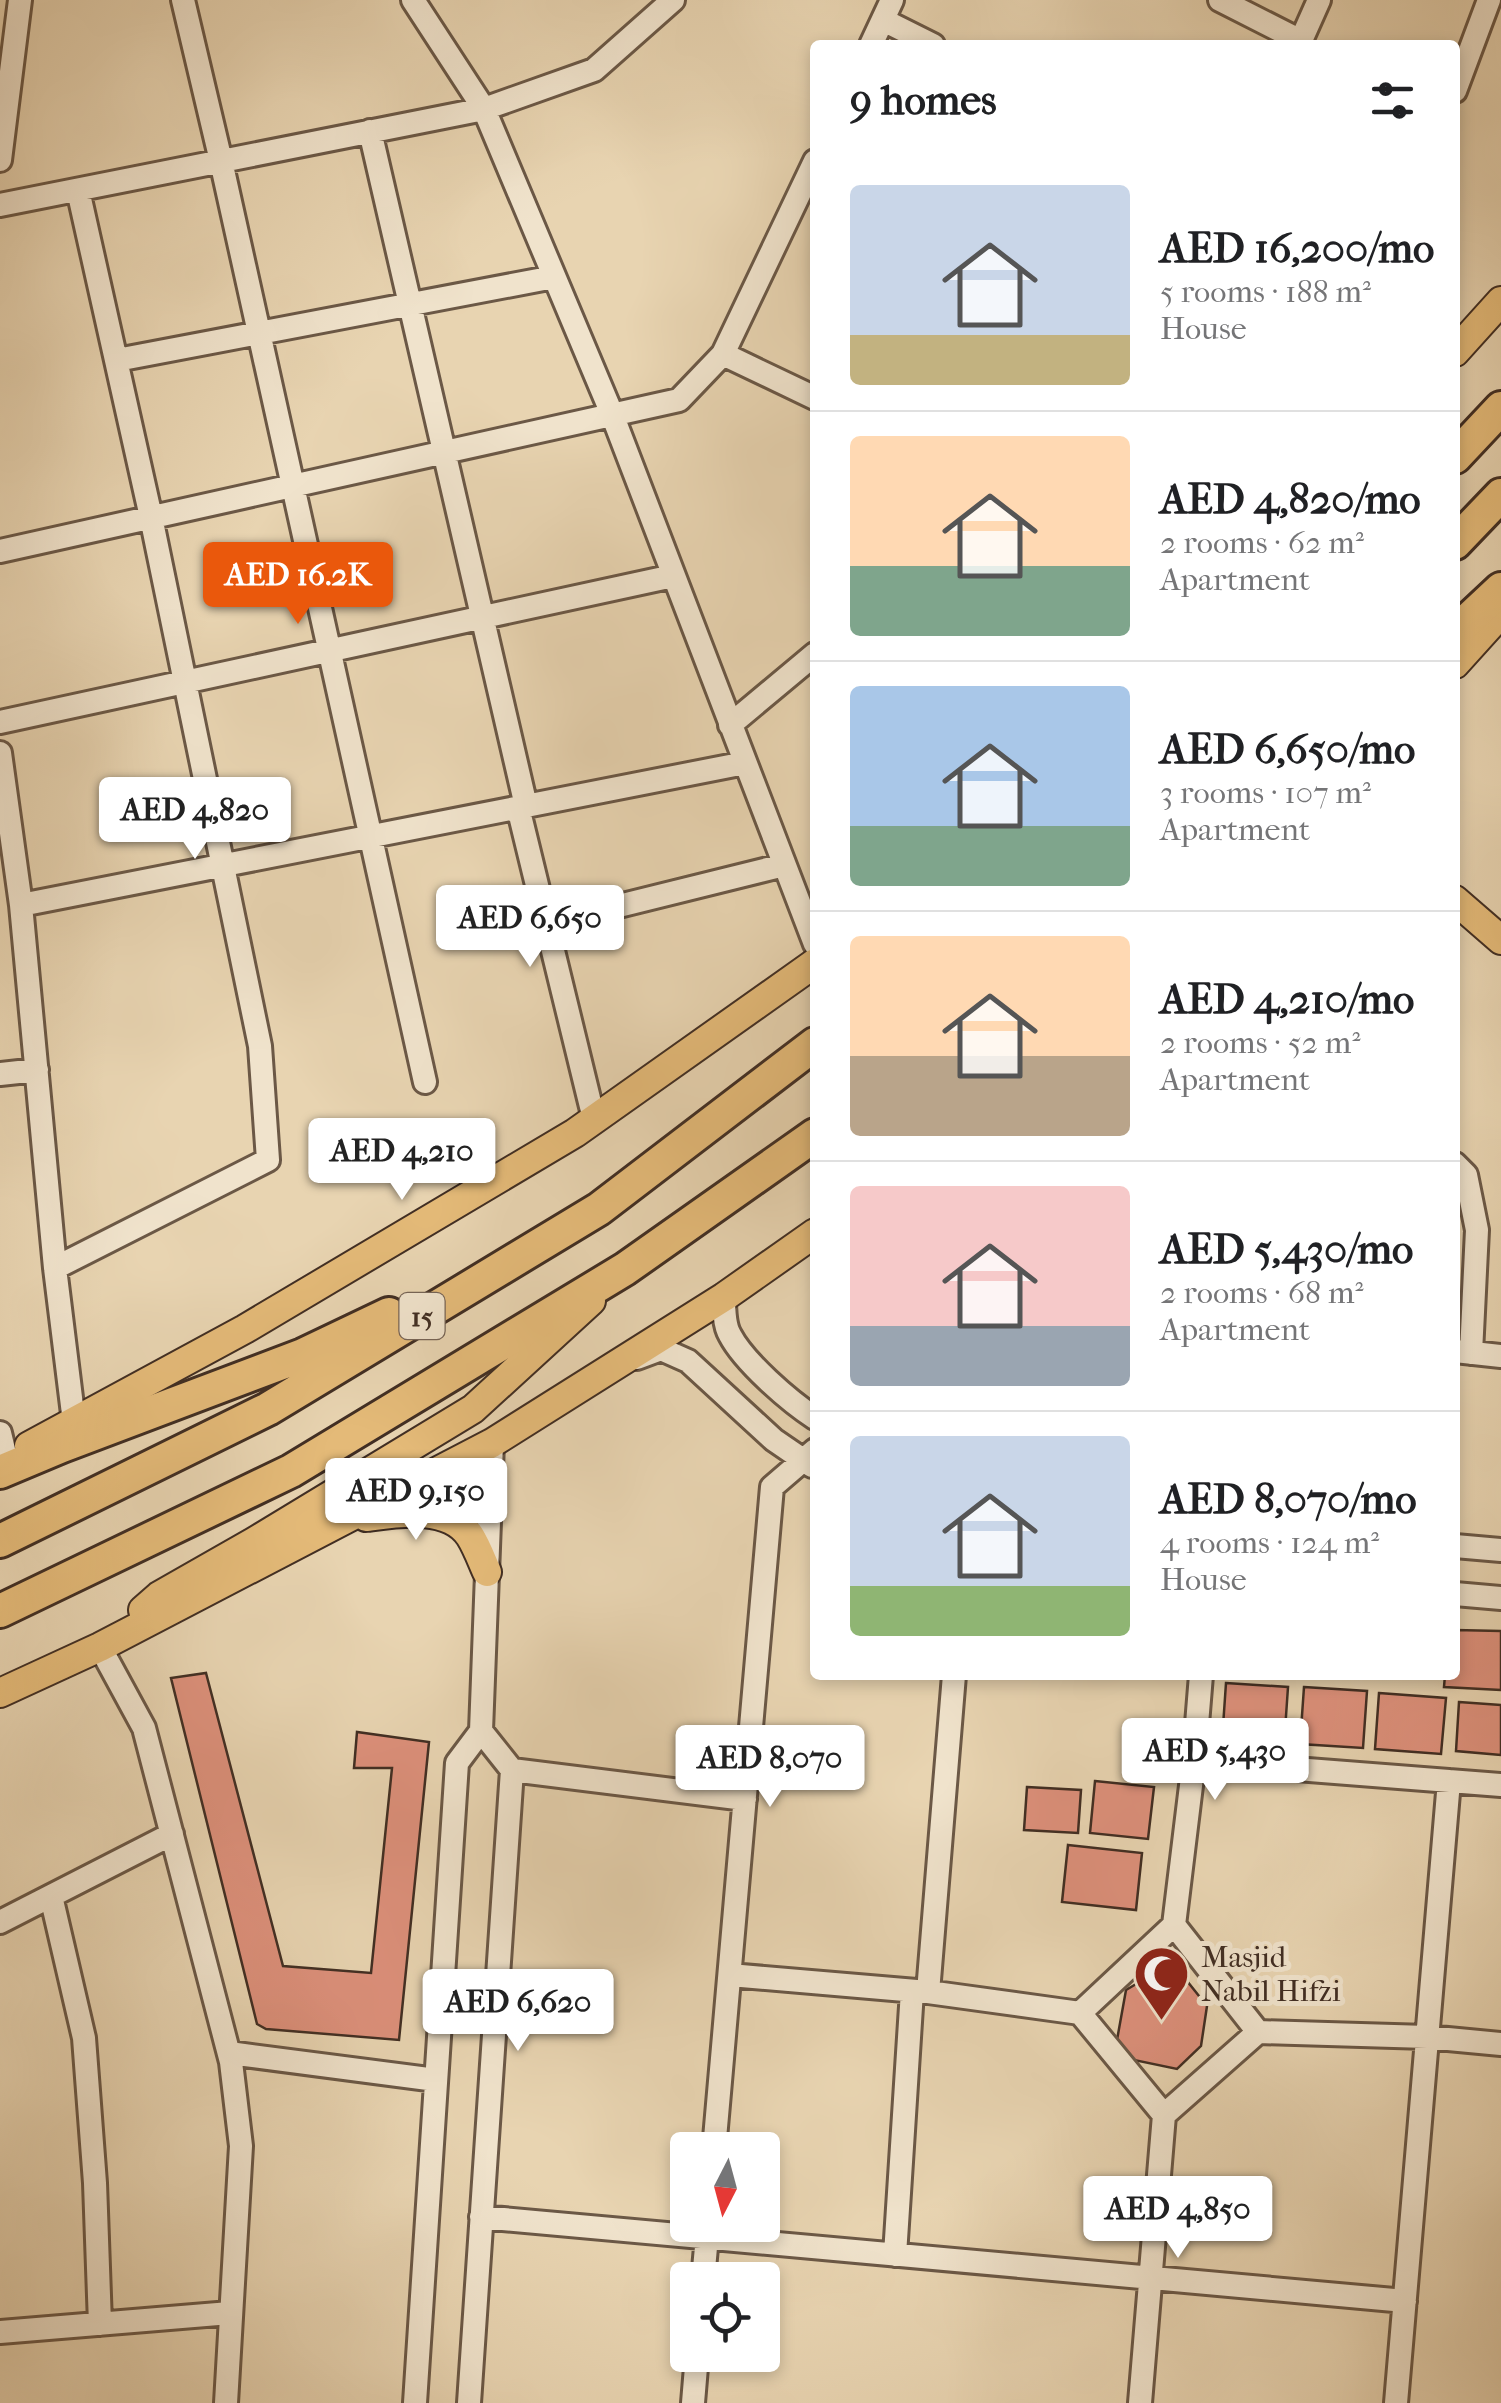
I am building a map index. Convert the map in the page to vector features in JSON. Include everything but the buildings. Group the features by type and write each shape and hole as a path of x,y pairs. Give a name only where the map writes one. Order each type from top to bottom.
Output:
{"highway":[{"path":"1460,452 1501,408"},
{"path":"1460,538 1501,495"},
{"path":"1460,627 1501,590"},
{"name":"15","path":"0,1541 268,1409 599,1210 810,1048"},
{"name":"15","path":"0,1611 292,1471 625,1270 810,1139"},
{"path":"2,1456 62,1446 303,1355 599,1210"}],"main road":[{"path":"1460,346 1501,301"},
{"path":"1460,658 1501,613"},
{"path":"1460,904 1501,940"},
{"path":"2,1456 74,1422 245,1329 575,1133 810,966"},
{"path":"0,1692 100,1647 492,1443 621,1363 810,1236"},
{"path":"100,1647 158,1596 472,1409 625,1270"},
{"path":"344,1520 404,1512 448,1518 468,1533 487,1572"}],"street":[{"path":"183,0 426,1082"},
{"path":"413,0 484,109 612,414 810,931"},
{"path":"0,205 484,109 594,70 673,0"},
{"path":"1220,0 1294,40"},
{"path":"1301,40 1318,0"},
{"path":"1460,78 1489,0"},
{"path":"0,160 18,8"},
{"path":"872,40 887,10 926,40"},
{"path":"370,131 482,618 546,924 594,1120"},
{"path":"0,551 680,400 723,354 810,179"},
{"path":"56,1268 268,1160 260,1046 151,518 78,190"},
{"path":"117,360 554,277"},
{"path":"723,354 810,396"},
{"path":"0,722 673,576"},
{"path":"730,726 810,658"},
{"path":"0,753 21,905 74,1422"},
{"path":"21,905 744,763"},
{"path":"546,924 784,865"},
{"path":"0,1074 37,1070"},
{"path":"1460,1169 1466,1175 1477,1230 1463,1352 1501,1356"},
{"path":"724,1296 728,1332 748,1360 810,1415"},
{"path":"621,1363 661,1349 688,1361 774,1440 810,1458"},
{"path":"415,2403 457,1763 481,1731 492,1443"},
{"path":"716,2132 772,1487 810,1460"},
{"path":"1460,1546 1501,1550"},
{"path":"1460,1594 1501,1598"},
{"path":"100,1647 144,1728 229,2052 241,2146 226,2403"},
{"path":"896,2255 953,1680"},
{"path":"1080,2013 1174,1925 1201,1680"},
{"path":"469,2403 512,1770 481,1731"},
{"path":"1194,1761 1501,1785"},
{"path":"512,1770 745,1799"},
{"path":"1396,2403 1448,1781"},
{"path":"0,1922 172,1834"},
{"path":"51,1896 84,2038 100,2324"},
{"path":"1174,1925 1258,2032"},
{"path":"730,1975 920,1992 1080,2013 1164,2115"},
{"path":"1140,2403 1164,2115 1258,2032 1427,2037 1501,2044"},
{"path":"229,2052 436,2080"},
{"path":"480,2217 670,2229"},
{"path":"780,2240 896,2255 1405,2301"},
{"path":"0,2332 230,2313"},
{"path":"692,2403 695,2372"}],"place":[{"name":"Masjid Nabil Hifzi","path":"1162,2023"}]}
